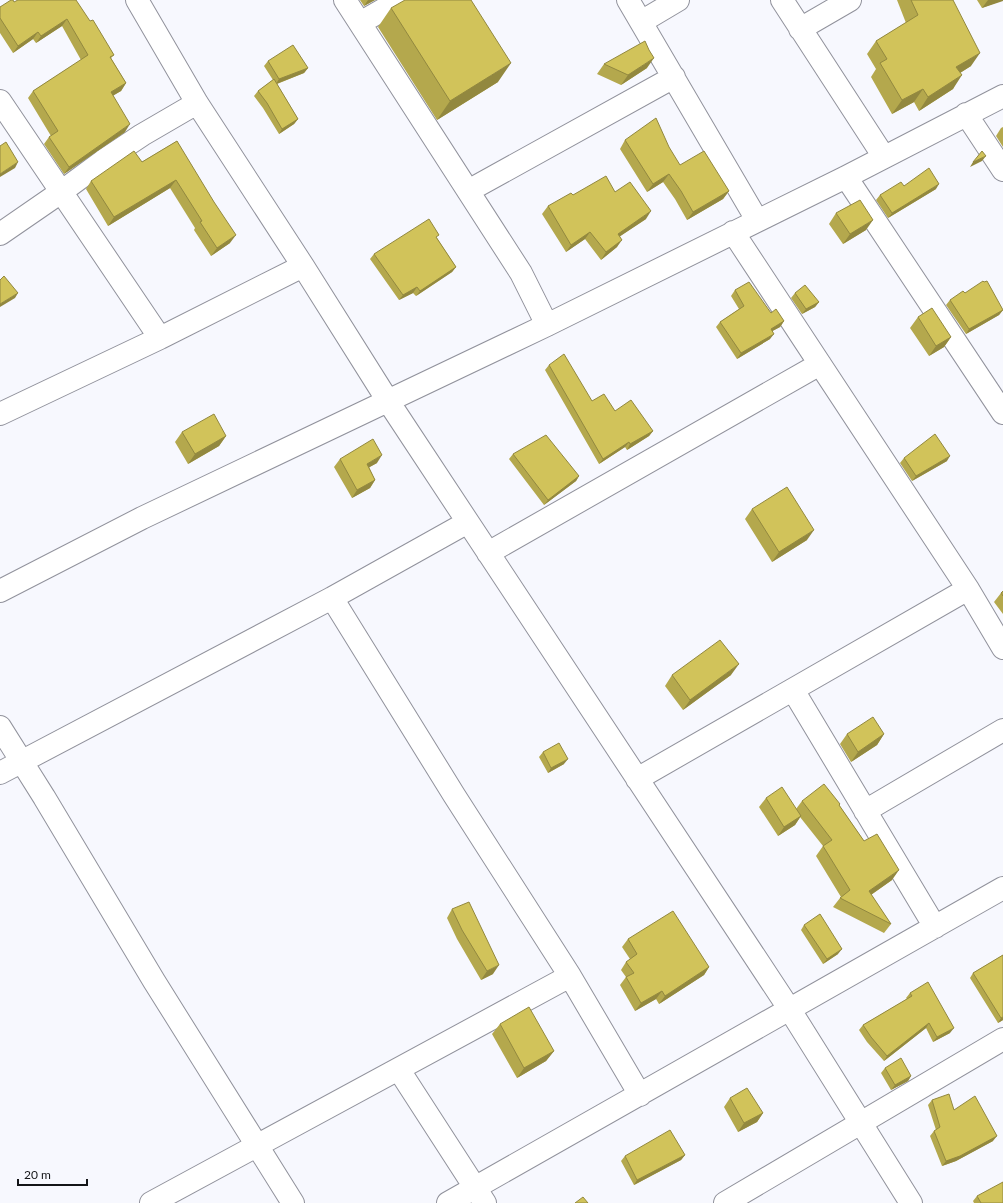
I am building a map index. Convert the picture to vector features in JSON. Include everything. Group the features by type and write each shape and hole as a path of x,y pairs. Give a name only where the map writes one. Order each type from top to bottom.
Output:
{"street":[{"path":"137,0 197,103 303,266 388,401 790,1010 911,1203"},
{"path":"345,0 520,273 547,325"},
{"path":"360,23 400,0"},
{"path":"628,0 757,220"},
{"path":"641,22 678,0"},
{"path":"782,0 884,157"},
{"path":"800,28 850,0"},
{"path":"468,192 674,77"},
{"path":"0,591 142,518 547,325 846,177 1003,96"},
{"path":"0,101 160,338"},
{"path":"0,234 109,157 197,103"},
{"path":"966,114 1003,170"},
{"path":"846,177 1003,413"},
{"path":"733,232 968,590 1003,648"},
{"path":"0,414 160,338 303,266"},
{"path":"488,553 820,364"},
{"path":"0,773 332,598 468,522"},
{"path":"637,779 968,590"},
{"path":"332,598 454,795 570,976 640,1095"},
{"path":"793,690 935,927"},
{"path":"0,727 44,797 154,981 292,1203"},
{"path":"865,811 1003,730"},
{"path":"448,1203 480,1196 640,1095 1003,888"},
{"path":"151,1203 570,976"},
{"path":"725,1203 1003,1039"},
{"path":"399,1070 480,1196"}],"building":[{"path":"11,0 14,2 18,0 76,0 90,21 93,20 114,55 110,57 126,83 111,92 130,124 69,167 49,137 58,131 33,91 88,55 67,19 41,36 38,32 18,46 0,18 0,7"},
{"path":"405,0 471,0 511,63 450,101 391,8"},
{"path":"911,0 953,0 980,53 956,67 962,75 928,97 923,89 902,100 880,63 887,59 876,41 918,15"},
{"path":"645,41 654,58 628,75 604,64"},
{"path":"293,45 308,68 279,79 268,61"},
{"path":"274,79 298,119 282,129 267,103 258,91"},
{"path":"656,118 669,147 680,165 704,151 729,191 693,212 669,174 653,184 625,140"},
{"path":"177,141 236,235 217,248 176,180 114,217 91,181 134,151 142,162"},
{"path":"6,142 18,162 0,174 0,146"},
{"path":"982,151 986,156 973,162"},
{"path":"929,168 939,184 892,213 880,195 901,182 904,186"},
{"path":"606,176 615,192 630,182 651,211 618,234 622,240 606,252 590,232 571,245 548,206 571,193 573,195"},
{"path":"860,200 873,220 850,234 836,213"},
{"path":"429,219 439,235 436,237 456,267 420,291 417,287 403,295 374,254"},
{"path":"4,276 18,293 0,304 0,280"},
{"path":"983,281 987,281 1003,310 969,329 950,300 963,291 965,293"},
{"path":"749,282 771,313 776,309 784,321 771,329 774,334 741,353 720,322 744,306 735,290"},
{"path":"805,285 819,302 806,309 795,293"},
{"path":"932,308 951,337 936,346 918,317"},
{"path":"564,354 592,401 604,394 615,411 631,400 653,431 630,444 629,442 603,459 549,365"},
{"path":"214,414 226,436 195,454 182,432"},
{"path":"935,434 950,456 916,476 904,458"},
{"path":"546,435 579,476 548,500 513,454"},
{"path":"373,439 382,455 367,464 375,480 357,490 340,459"},
{"path":"787,487 814,530 779,552 752,509"},
{"path":"720,640 739,664 690,700 672,675"},
{"path":"873,717 884,734 858,752 847,734"},
{"path":"559,743 568,759 551,768 543,752"},
{"path":"824,784 840,804 839,805 864,841 877,834 899,870 869,891 891,924 840,898 850,890 823,846 832,840 802,801"},
{"path":"782,787 801,816 784,827 766,798"},
{"path":"469,902 499,965 487,971 462,930 452,909"},
{"path":"673,911 709,967 665,996 662,991 641,1003 626,977 634,973 626,962 637,954 628,939"},
{"path":"820,914 842,949 827,959 804,925"},
{"path":"1003,955 1003,1017 1001,1018 973,973"},
{"path":"928,982 954,1028 937,1037 929,1023 887,1056 863,1025 912,996 910,993"},
{"path":"529,1007 554,1051 524,1068 500,1024"},
{"path":"901,1058 911,1076 895,1085 885,1068"},
{"path":"747,1088 763,1113 744,1123 730,1098"},
{"path":"949,1094 954,1110 975,1096 997,1136 960,1156 946,1161 934,1131 940,1127 932,1100"},
{"path":"670,1130 685,1155 637,1180 625,1156"},
{"path":"1003,1182 1003,1203 981,1203 977,1196"},
{"path":"583,1197 588,1203 575,1203"}]}
